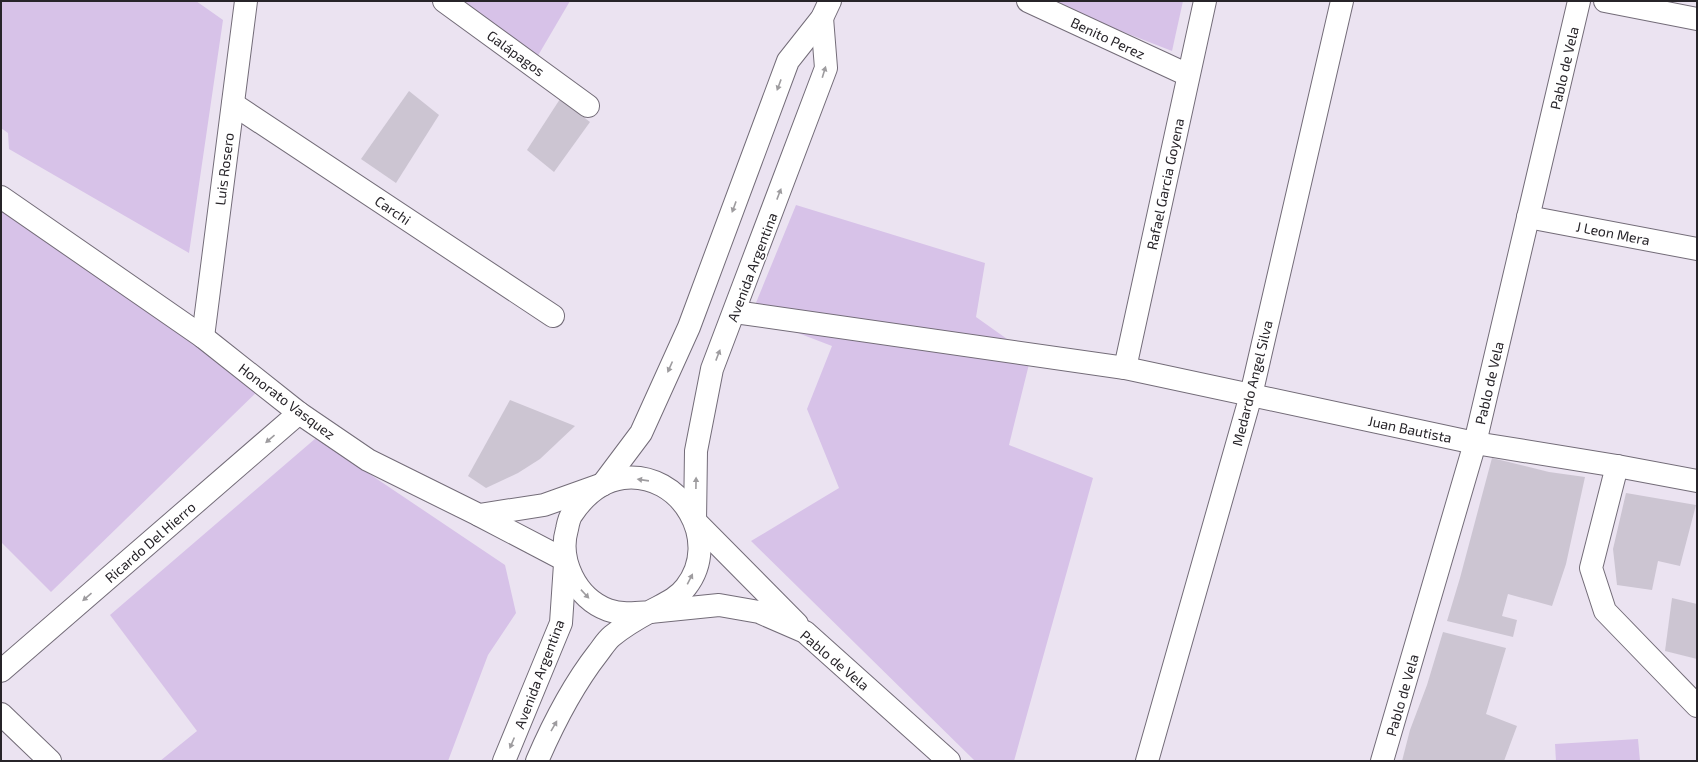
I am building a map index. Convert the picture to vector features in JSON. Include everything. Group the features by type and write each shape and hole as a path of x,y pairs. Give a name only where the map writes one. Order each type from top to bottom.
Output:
{"street":[{"name":"Luis Rosero","path":"203,337 246,1"},
{"name":"Galápagos","path":"444,1 588,106"},
{"name":"Benito Perez","path":"1028,1 1188,75"},
{"name":"Rafael Garcia Goyena","path":"1125,368 1205,1"},
{"name":"Medardo Angel Silva","path":"1147,761 1251,394 1342,1"},
{"name":"Pablo de Vela","path":"1382,761 1475,443 1580,1"},
{"path":"1605,1 1697,18"},
{"name":"Avenida Argentina","path":"695,522 698,444 712,369 735,312 826,68 826,9"},
{"name":"Avenida Argentina","path":"602,485 641,433 689,327 788,61 826,9"},
{"name":"Carchi","path":"233,104 553,316"},
{"name":"Honorato Vasquez","path":"1,197 203,337 299,413 368,460 480,515 565,560"},
{"name":"J Leon Mera","path":"1528,217 1697,249"},
{"name":"Juan Bautista","path":"735,312 1125,368 1475,443 1617,466 1697,481"},
{"name":"Ricardo Del Hierro","path":"1,672 299,413"},
{"path":"1617,466 1591,568 1605,611 1697,706"},
{"path":"480,515 544,505 623,478 646,479 667,487 684,502 695,522 700,544 696,566 686,586 670,602 650,612 611,637 586,668 547,737 537,761"},
{"path":"602,485 583,498 570,516 564,538 565,560 574,581 588,598 594,602 607,609 628,614 650,612"},
{"path":"695,522 805,632"},
{"name":"Avenida Argentina","path":"504,761 561,624 565,560"},
{"name":"Pablo de Vela","path":"650,612 719,605 759,612 805,632 949,761"},
{"path":"1,714 50,761"}],"shaded area":[{"path":"1,1 196,1 223,20 189,253 9,149 8,133 1,128"},
{"path":"457,1 570,1 536,59"},
{"path":"1044,1 1183,1 1172,51"},
{"path":"796,205 985,263 976,317 1031,356 1009,445 1093,478 1014,761 975,761 751,541 839,488 807,409 832,346 751,315"},
{"path":"1,209 264,385 51,592 1,542"},
{"path":"316,438 505,565 516,613 488,655 448,761 160,761 197,731 110,615"},
{"path":"1638,739 1640,761 1556,761 1555,744"}],"building":[{"path":"409,91 439,115 396,183 361,159"},
{"path":"560,99 590,122 554,172 527,150"},
{"path":"510,400 575,426 540,459 518,473 486,488 468,476"},
{"path":"1492,458 1549,472 1585,477 1566,564 1552,606 1508,594 1502,616 1517,620 1513,637 1447,621"},
{"path":"1626,493 1696,505 1680,566 1658,561 1652,590 1617,585 1613,549"},
{"path":"1672,598 1697,604 1697,659 1665,651"},
{"path":"1443,632 1506,648 1486,714 1517,726 1504,761 1402,761 1410,730 1427,685"}]}
